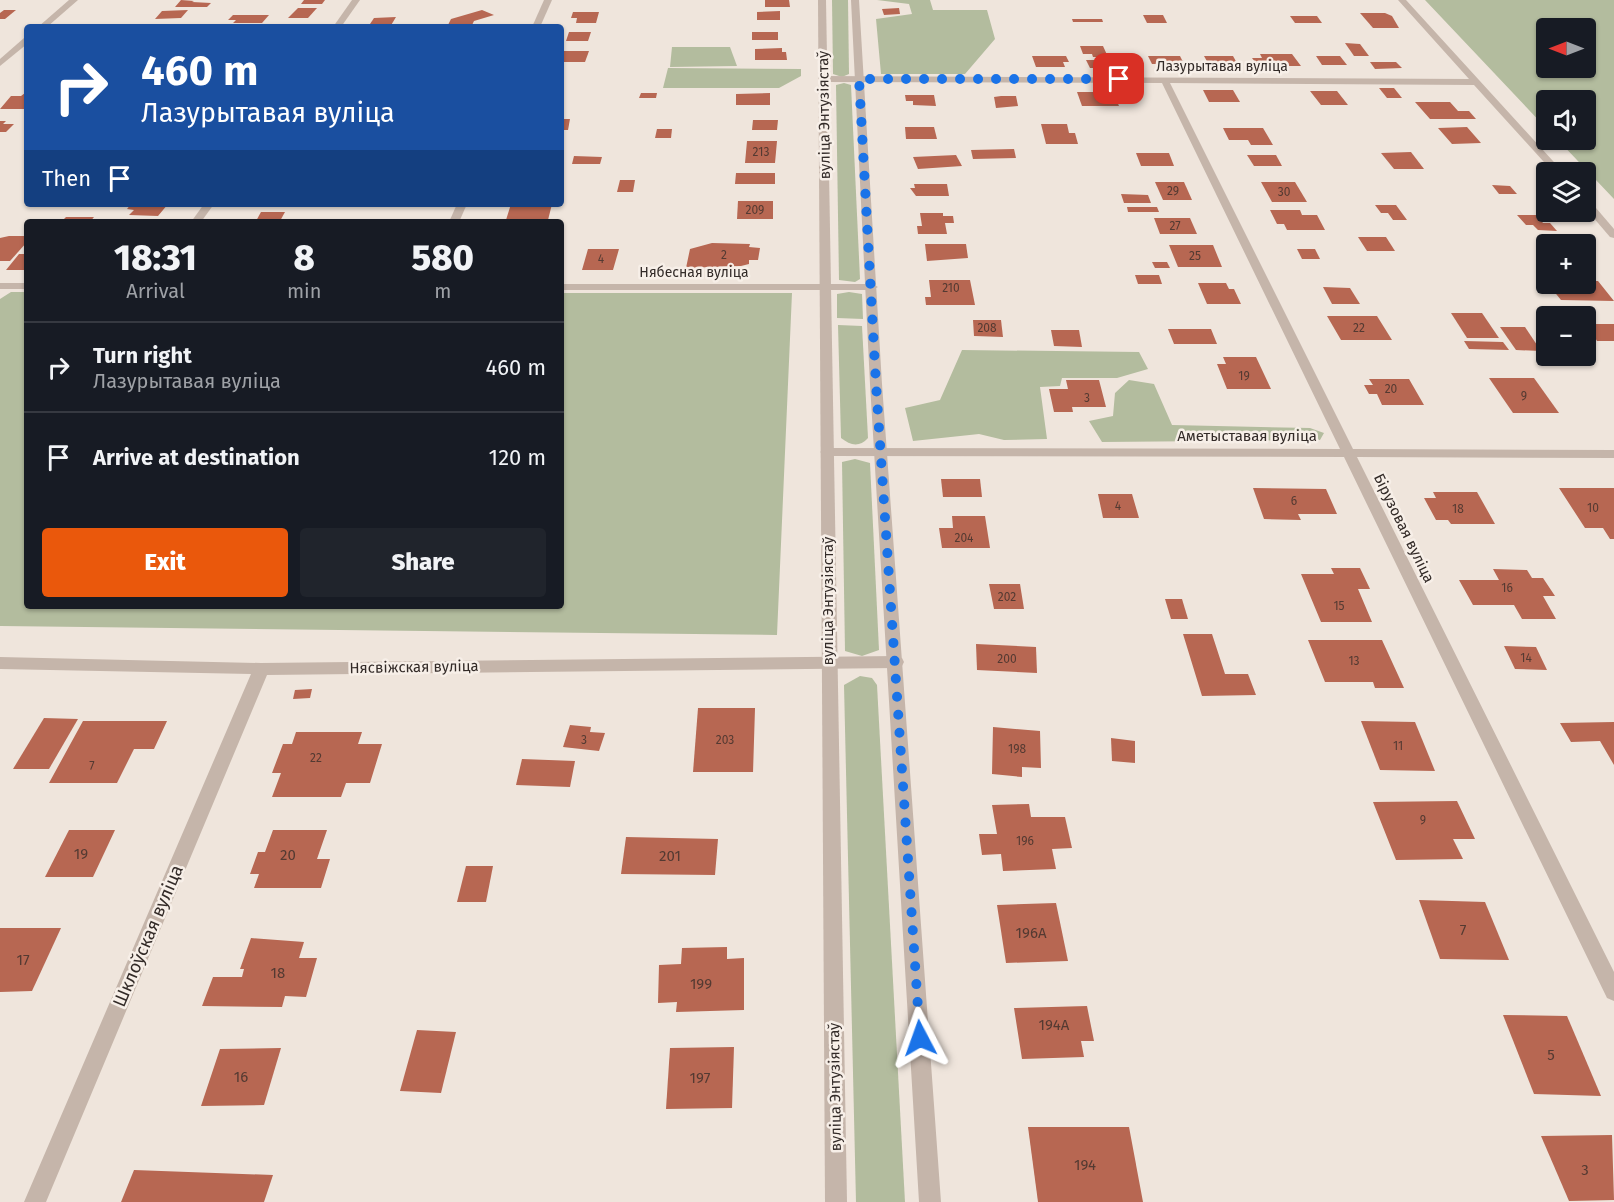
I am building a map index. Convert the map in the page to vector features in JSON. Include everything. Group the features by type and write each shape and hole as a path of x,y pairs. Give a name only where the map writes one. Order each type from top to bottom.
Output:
{"street":[{"path":"46,24 74,0"},
{"path":"339,24 357,0"},
{"path":"537,24 548,0"},
{"name":"вуліца Энтузіястаў","path":"822,0 836,1202"},
{"path":"855,0 881,452 930,1202"},
{"path":"1402,0 1549,162"},
{"path":"0,63 24,43"},
{"name":"Лазурытавая вуліца","path":"823,79 1476,82"},
{"name":"Бірузовая вуліца","path":"1164,79 1614,992"},
{"path":"1596,214 1614,235"},
{"path":"0,286 24,286"},
{"name":"Нябесная вуліца","path":"564,287 872,287"},
{"name":"Аметыставая вуліца","path":"827,453 1614,454"},
{"name":"Нясвіжская вуліца","path":"0,663 261,669 896,662"},
{"name":"Шклоўская вуліца","path":"35,1202 261,669"}],"green space":[{"path":"832,0 848,0 849,74 842,77 833,74"},
{"path":"877,0 930,0 933,10 987,10 995,39 965,74 881,74 876,19 912,14 909,4"},
{"path":"1425,0 1614,0 1614,199 1596,180 1596,162 1579,162 1567,150 1596,150 1596,90 1536,90 1536,117"},
{"path":"672,47 730,47 737,66 670,67"},
{"path":"668,68 801,69 801,76 779,88 663,88"},
{"path":"844,83 851,85 860,279 855,282 839,280 836,85"},
{"path":"11,292 24,292 24,609 564,609 564,293 792,293 777,635 0,626 0,299"},
{"path":"849,292 862,294 863,319 837,318 837,294"},
{"path":"838,325 862,326 868,438 858,444 851,444 841,438"},
{"path":"962,350 1139,352 1148,369 1117,378 1062,378 1060,386 1040,387 1047,439 1004,440 979,434 913,441 905,408 940,400"},
{"path":"1129,380 1154,384 1172,425 1310,428 1324,433 1320,440 1102,442 1089,421 1113,416 1115,393"},
{"path":"855,459 870,463 879,650 862,656 845,651 842,462"},
{"path":"860,676 872,678 877,685 905,1202 856,1202 844,685"}],"building":[{"path":"181,0 211,3 207,7 175,7"},
{"path":"304,0 325,0 322,4 301,4"},
{"path":"765,0 789,0 790,7 765,7"},
{"path":"298,8 317,8 308,18 288,18"},
{"path":"899,8 900,14 884,15 882,9"},
{"path":"4,10 16,10 5,19 0,19 0,13"},
{"path":"188,10 181,18 155,19 162,11"},
{"path":"482,10 494,15 474,21 472,24 448,24 451,19"},
{"path":"780,11 780,20 757,20 757,12"},
{"path":"573,12 599,12 596,23 576,23 577,18 571,18"},
{"path":"1360,13 1385,13 1392,16 1399,28 1373,28"},
{"path":"233,15 269,15 262,23 233,23 236,20 228,20"},
{"path":"1143,15 1163,15 1167,23 1147,23"},
{"path":"1290,16 1317,16 1322,23 1295,23"},
{"path":"396,17 392,24 370,24 374,18"},
{"path":"1072,19 1102,19 1103,22 1073,22"},
{"path":"569,32 591,32 588,41 566,41"},
{"path":"752,32 778,32 778,40 752,40"},
{"path":"1345,43 1360,44 1369,56 1354,56"},
{"path":"1080,46 1103,46 1108,57 1083,54"},
{"path":"782,48 782,52 786,52 787,60 755,60 755,49"},
{"path":"564,51 589,51 585,62 564,62"},
{"path":"1260,54 1292,54 1301,66 1258,66 1252,58 1262,58"},
{"path":"1032,56 1066,56 1069,62 1063,62 1065,67 1036,67"},
{"path":"1148,56 1180,56 1184,64 1152,64"},
{"path":"1204,56 1233,56 1238,65 1209,65"},
{"path":"1316,56 1340,56 1347,65 1322,65"},
{"path":"1086,60 1122,60 1126,68 1090,68"},
{"path":"1370,62 1396,62 1402,68 1375,69"},
{"path":"1379,88 1394,88 1402,98 1387,98"},
{"path":"1203,90 1233,90 1240,102 1209,102"},
{"path":"1310,91 1337,91 1348,105 1321,105"},
{"path":"1077,92 1113,92 1119,106 1082,106"},
{"path":"641,93 657,93 656,98 639,98"},
{"path":"770,93 770,105 736,105 736,94"},
{"path":"24,94 24,109 0,109 11,96"},
{"path":"905,95 934,95 936,106 913,105 913,101 906,101"},
{"path":"1016,96 1018,106 996,108 994,97"},
{"path":"1415,102 1450,102 1458,111 1469,111 1476,119 1430,119"},
{"path":"564,119 570,119 568,130 564,130"},
{"path":"753,120 778,120 777,130 752,130"},
{"path":"0,121 6,121 3,124 14,124 6,132 0,132"},
{"path":"1041,124 1067,124 1069,133 1075,133 1078,144 1046,144"},
{"path":"905,127 934,127 937,139 906,139"},
{"path":"1467,127 1481,143 1452,144 1438,128"},
{"path":"1223,128 1263,128 1273,145 1251,145 1248,140 1229,140"},
{"path":"657,129 672,129 671,138 655,138"},
{"path":"747,141 777,141 775,163 745,163"},
{"path":"1014,149 1016,158 973,159 971,150"},
{"path":"1411,152 1424,169 1394,169 1381,153"},
{"path":"1136,153 1169,153 1174,166 1141,166"},
{"path":"956,155 962,166 918,169 913,157"},
{"path":"1247,155 1276,155 1282,166 1254,166"},
{"path":"574,156 602,157 600,164 572,164"},
{"path":"736,173 775,173 775,184 735,184"},
{"path":"620,180 635,180 633,192 617,192"},
{"path":"1155,182 1184,182 1192,200 1163,200"},
{"path":"1261,182 1295,182 1307,202 1272,202"},
{"path":"914,184 947,184 949,196 916,196 910,188 915,188"},
{"path":"1492,185 1510,186 1517,194 1499,194"},
{"path":"1121,194 1148,195 1151,203 1124,203"},
{"path":"738,201 773,201 773,219 737,219"},
{"path":"1375,205 1396,205 1407,220 1393,220 1388,213 1381,213"},
{"path":"129,207 166,207 158,216 129,215 134,210 127,209"},
{"path":"510,207 551,207 548,219 506,219"},
{"path":"1127,207 1157,207 1159,212 1128,212"},
{"path":"1270,210 1300,210 1302,215 1317,215 1325,230 1287,230 1284,224 1277,224"},
{"path":"261,212 285,212 281,219 257,219"},
{"path":"920,213 943,213 943,216 953,216 954,223 945,223 947,234 918,234 917,226 922,226"},
{"path":"1517,215 1536,215 1536,222 1550,223 1557,231 1538,230 1533,225 1526,225"},
{"path":"66,217 94,217 92,219 64,219"},
{"path":"1154,218 1190,218 1197,234 1160,234"},
{"path":"24,236 24,245 10,261 0,261 0,238"},
{"path":"1358,237 1386,237 1395,251 1367,251"},
{"path":"712,243 750,244 749,247 760,248 758,260 749,260 749,264 741,266 686,268 690,249"},
{"path":"925,244 966,244 968,258 927,261"},
{"path":"1169,245 1213,245 1222,267 1178,267"},
{"path":"588,249 619,249 613,270 582,270"},
{"path":"1297,249 1315,249 1320,259 1302,259"},
{"path":"19,254 24,254 24,270 6,270"},
{"path":"1152,262 1167,262 1170,268 1155,268"},
{"path":"1135,275 1159,275 1162,284 1138,284"},
{"path":"929,280 970,280 975,305 926,305 925,297 931,297"},
{"path":"1596,281 1598,281 1614,301 1561,300 1556,294 1596,294"},
{"path":"1198,283 1226,283 1229,289 1234,289 1241,304 1207,304"},
{"path":"1323,287 1350,288 1360,304 1332,304"},
{"path":"1451,313 1482,313 1499,338 1467,338"},
{"path":"1327,316 1377,316 1392,340 1341,340"},
{"path":"973,320 1001,320 1003,337 974,336"},
{"path":"1596,324 1614,324 1614,341 1597,341"},
{"path":"1500,327 1525,327 1536,344 1536,351 1516,350"},
{"path":"1168,329 1211,329 1217,344 1174,344"},
{"path":"1051,330 1079,330 1082,347 1054,346"},
{"path":"1464,341 1503,342 1509,350 1469,349"},
{"path":"1223,357 1256,357 1271,389 1227,389 1217,364 1226,364"},
{"path":"1489,378 1534,378 1559,413 1513,413"},
{"path":"1369,379 1409,379 1424,405 1382,405 1377,394 1369,394 1364,385 1373,385"},
{"path":"1066,380 1099,380 1106,407 1072,407 1073,412 1054,412 1049,389 1068,389"},
{"path":"941,479 980,479 982,497 943,497"},
{"path":"1253,488 1326,489 1337,514 1298,514 1301,520 1264,519"},
{"path":"1559,488 1614,488 1614,539 1610,539 1603,528 1585,528"},
{"path":"1433,492 1477,492 1495,524 1451,524 1448,520 1436,520 1424,498 1436,498"},
{"path":"1098,494 1132,494 1139,518 1103,518"},
{"path":"952,516 985,516 990,548 942,548 939,528 953,528"},
{"path":"1331,568 1360,568 1370,589 1358,589 1372,622 1321,622 1301,574 1334,574"},
{"path":"1493,569 1527,570 1532,578 1543,578 1555,596 1543,596 1556,619 1522,619 1514,605 1473,605 1459,580 1499,580"},
{"path":"989,584 1020,584 1024,609 994,609"},
{"path":"1165,599 1182,599 1188,619 1171,619"},
{"path":"1183,634 1212,634 1225,674 1248,674 1256,695 1202,696"},
{"path":"1308,640 1382,640 1404,688 1375,688 1373,682 1325,682"},
{"path":"976,644 1036,647 1037,673 977,670"},
{"path":"1504,646 1536,647 1547,670 1515,669"},
{"path":"312,689 310,698 293,699 295,690"},
{"path":"698,708 755,708 753,772 693,772"},
{"path":"44,718 78,719 49,769 13,769"},
{"path":"83,721 167,721 154,749 134,749 117,783 49,783"},
{"path":"1361,721 1415,722 1435,771 1380,770"},
{"path":"1614,722 1614,765 1600,741 1571,742 1560,723"},
{"path":"570,725 591,727 590,732 605,733 599,751 563,747"},
{"path":"993,727 1040,731 1041,768 1022,767 1022,777 992,774"},
{"path":"296,732 362,732 358,744 382,744 370,783 346,783 341,797 272,797 281,773 272,773 283,744 292,744"},
{"path":"1111,738 1135,741 1135,763 1112,761"},
{"path":"522,759 575,761 570,787 516,785"},
{"path":"1457,801 1475,839 1453,839 1463,859 1396,860 1373,802"},
{"path":"1029,804 1031,817 1065,817 1072,848 1052,849 1056,869 1003,871 1001,854 982,855 979,834 997,834 992,805"},
{"path":"69,830 115,830 93,877 45,877"},
{"path":"273,830 327,830 317,859 330,859 321,888 254,888 259,874 250,874 258,852 265,852"},
{"path":"626,837 718,839 715,875 621,874"},
{"path":"466,866 493,866 486,902 457,902"},
{"path":"1419,900 1485,902 1509,960 1440,959"},
{"path":"1056,903 1068,961 1006,963 997,905"},
{"path":"0,928 61,928 32,991 0,992"},
{"path":"251,938 304,942 299,958 317,958 306,997 285,996 282,1007 202,1006 213,977 242,977 244,969 240,969"},
{"path":"727,947 727,959 744,958 744,1010 676,1012 677,1002 658,1003 659,965 681,964 682,948"},
{"path":"1087,1006 1094,1041 1081,1041 1084,1057 1022,1059 1014,1008"},
{"path":"1503,1015 1567,1016 1601,1096 1534,1094"},
{"path":"417,1030 456,1032 441,1093 400,1091"},
{"path":"734,1047 732,1108 666,1109 670,1048"},
{"path":"281,1048 264,1105 201,1106 220,1049"},
{"path":"1028,1127 1129,1127 1143,1202 1038,1202"},
{"path":"1612,1135 1614,1200 1569,1201 1541,1136"},
{"path":"134,1170 273,1175 264,1202 121,1202"}],"route":[{"path":"920,1038 876,384 859,79 1119,79"}]}
